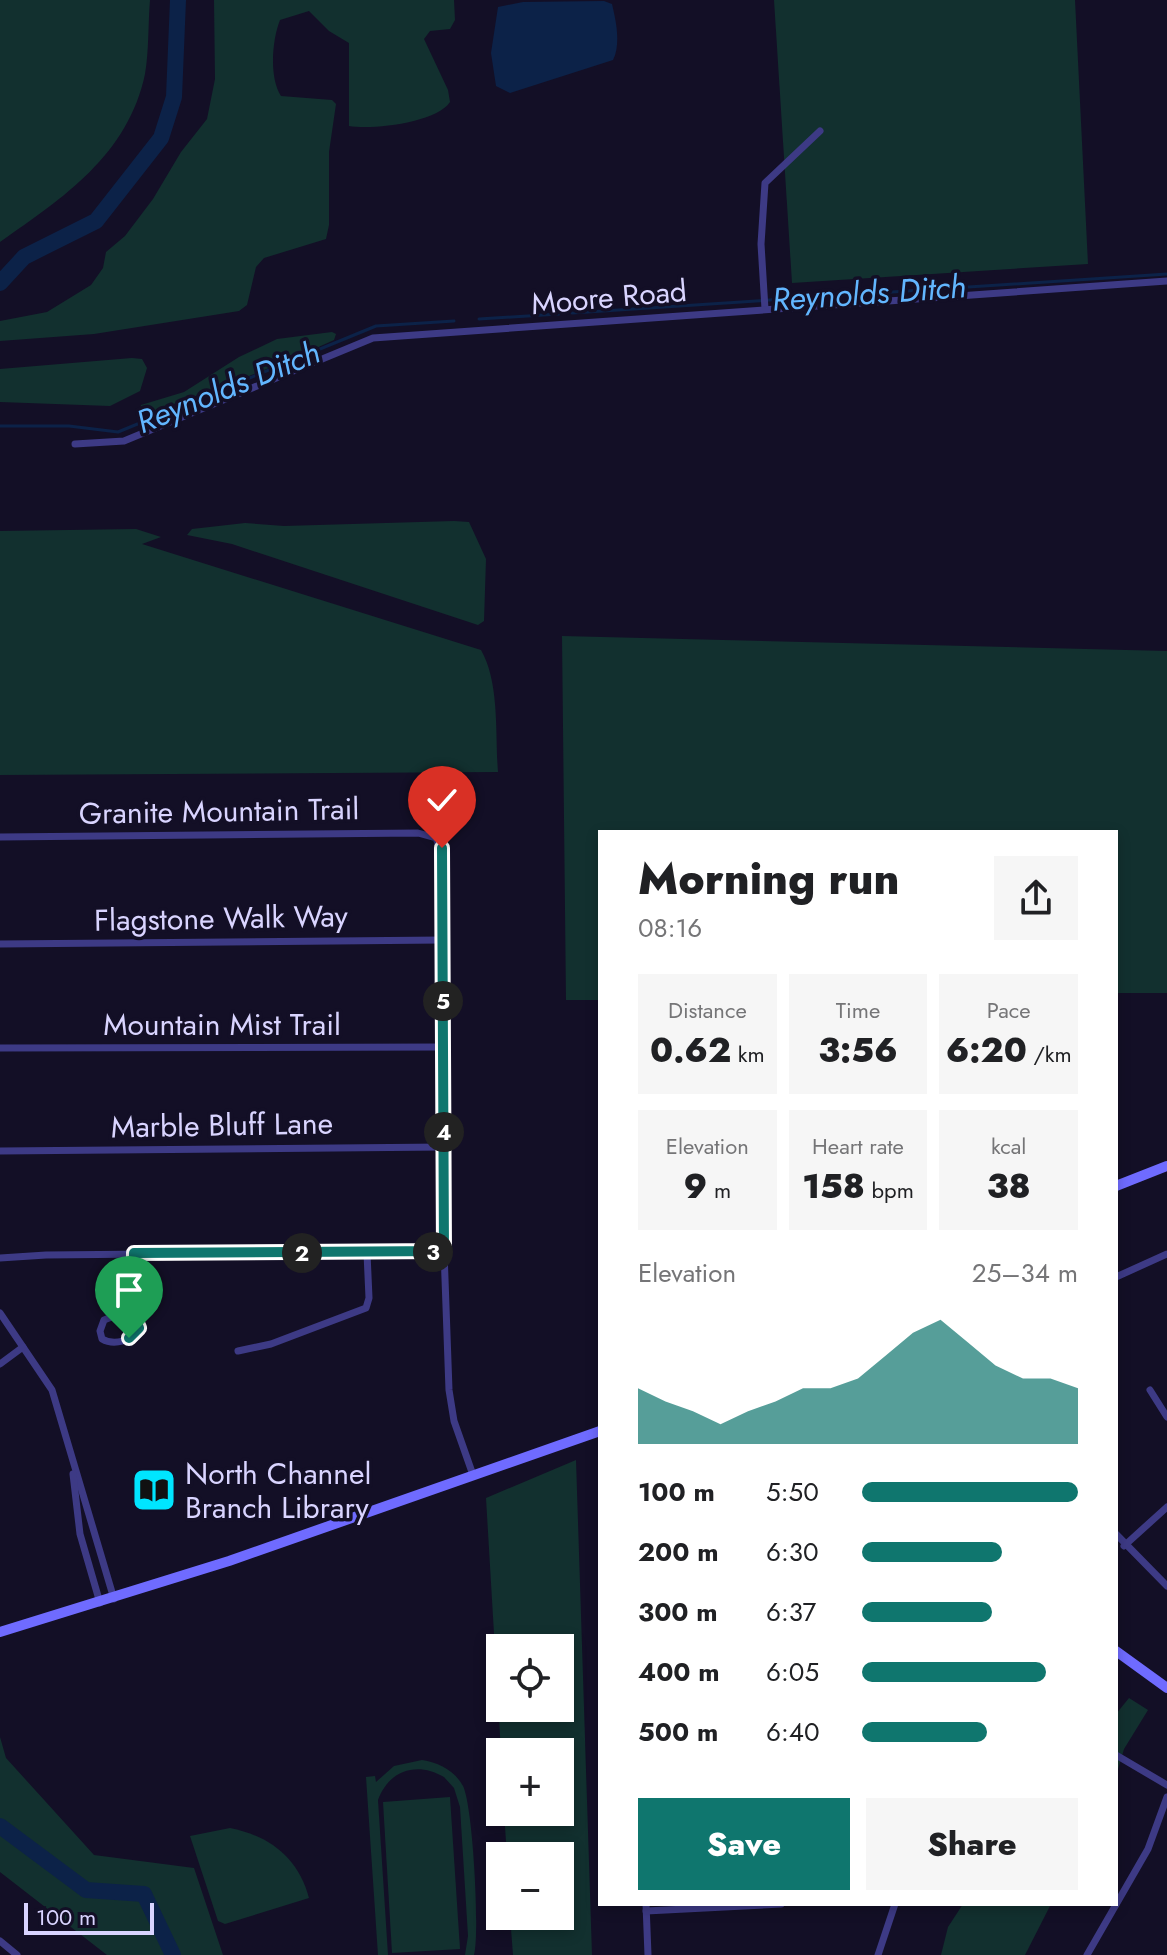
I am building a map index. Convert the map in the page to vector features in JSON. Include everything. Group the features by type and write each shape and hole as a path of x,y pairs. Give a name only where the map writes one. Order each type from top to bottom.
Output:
{"main road":[{"path":"1118,1185 1167,1166"},
{"path":"0,1632 114,1599 598,1432"},
{"path":"1118,1652 1167,1688"}],"street":[{"path":"765,309 761,244 765,183 820,131"},
{"name":"Moore Road","path":"75,444 124,441 373,338 1167,281"},
{"name":"Granite Mountain Trail","path":"0,837 418,833 436,838 442,854 442,940"},
{"path":"442,940 444,1251 450,1396 473,1475"},
{"name":"Flagstone Walk Way","path":"0,944 442,940"},
{"name":"Mountain Mist Trail","path":"0,1048 444,1047"},
{"name":"Marble Bluff Lane","path":"0,1151 444,1147"},
{"path":"0,1258 134,1253 444,1251"},
{"path":"133,1314 122,1313 104,1320 100,1331 102,1339 112,1343 136,1335 139,1324 133,1314 134,1253"},
{"path":"238,1351 271,1344 366,1308 369,1298 367,1253"},
{"path":"1118,1276 1167,1254"},
{"path":"0,1313 52,1390 114,1599"},
{"path":"0,1364 23,1347"},
{"path":"1150,1390 1167,1417"},
{"path":"73,1464 80,1534 100,1603"},
{"path":"1124,1546 1167,1507"},
{"path":"1118,1537 1167,1586"},
{"path":"1118,1756 1167,1785"},
{"path":"1118,1901 1148,1849 1167,1797"},
{"path":"648,1955 646,1908 714,1906"},
{"path":"878,1955 894,1906"},
{"path":"1087,1955 1115,1906"},
{"path":"0,1941 11,1953"}],"green space":[{"path":"0,0 150,0 145,74 124,128 90,172 47,209 0,242"},
{"path":"214,0 454,0 455,20 450,29 430,31 424,39 448,90 450,102 443,109 418,120 387,126 349,126 349,43 329,31 309,11 280,20 273,59 281,96 332,100 336,104 329,152 329,225 326,239 264,258 256,267 247,305 239,311 94,334 0,341 0,321 47,312 91,285 103,268 106,252 125,236 207,119 215,79"},
{"path":"774,0 1075,0 1088,264 792,283"},
{"path":"336,334 334,340 287,361 145,414 140,411 141,405 184,392 239,357 277,339"},
{"path":"142,359 147,368 140,391 110,406 0,402 0,369"},
{"path":"469,522 486,559 484,621 478,625 232,544 187,535 192,529 245,523 284,526"},
{"path":"136,529 161,537 142,544 481,650 494,693 498,772 0,775 0,531"},
{"path":"562,636 1167,651 1167,993 1118,993 1118,830 598,830 598,1000 566,1000"},
{"path":"576,1460 592,1955 513,1955 511,1930 574,1930 574,1842 506,1842 505,1826 574,1826 574,1738 500,1738 499,1722 574,1722 574,1634 494,1634 486,1498"},
{"path":"1129,1698 1148,1710 1124,1749 1118,1769 1118,1712"},
{"path":"0,1737 6,1758 94,1855 194,1868 223,1955 107,1955 0,1872"},
{"path":"422,1760 451,1772 463,1786 467,1798 474,1870 474,1955 465,1955 468,1936 460,1807 454,1788 434,1772 414,1769 397,1775 378,1800 388,1955 378,1955 366,1777 375,1776 376,1782 394,1766"},
{"path":"450,1797 460,1949 392,1953 383,1802"},
{"path":"230,1828 258,1837 280,1851 298,1871 309,1898 225,1924 218,1921 190,1836"},
{"path":"962,1906 1050,1906 1025,1955 941,1955 948,1927"}],"water":[{"path":"604,1 612,4 616,25 617,47 613,60 510,93 496,86 491,53 498,7 523,2"}],"waterway":[{"path":"0,283 24,257 96,221 161,138 174,97 178,0"},
{"name":"Reynolds Ditch","path":"572,313 1167,274"},
{"name":"Reynolds Ditch","path":"479,319 559,314"},
{"name":"Reynolds Ditch","path":"0,426 69,426 118,432 376,326 454,321"},
{"path":"0,1826 86,1890 144,1894 173,1955"}],"place":[{"name":"North Channel Branch Library","path":"154,1490"}],"route":[{"path":"129,1338 136,1335 139,1328 139,1320 133,1314 134,1253 444,1251 442,848"}]}
